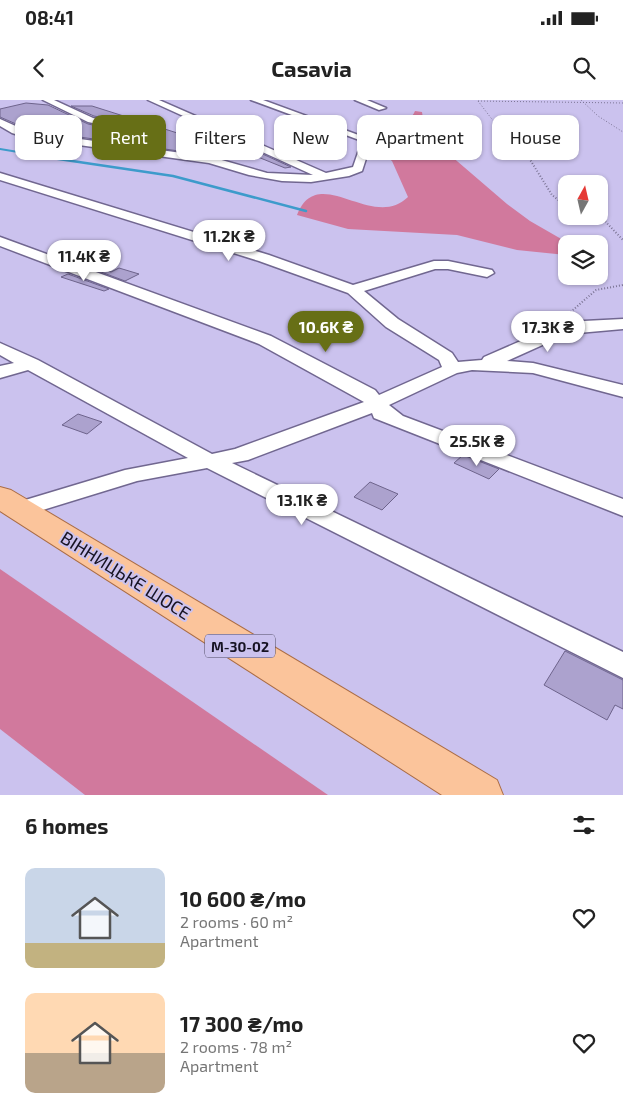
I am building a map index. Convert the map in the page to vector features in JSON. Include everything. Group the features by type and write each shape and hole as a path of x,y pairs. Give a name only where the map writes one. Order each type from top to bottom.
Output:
{"main road":[{"name":"ВІННИЦЬКЕ ШОСЕ","path":"10,503 481,795"}],"street":[{"path":"48,100 92,120"},
{"path":"152,100 325,176"},
{"path":"0,122 15,131 28,135 211,160 236,170 275,177 304,180 349,174 358,169 367,140 255,100"},
{"path":"359,100 382,108"},
{"path":"2,178 264,258 353,290 392,322 446,357 452,369"},
{"path":"0,241 265,340 368,394 369,407"},
{"path":"353,290 434,265 448,265 487,273"},
{"path":"10,503 133,475 240,455 369,407 452,369 506,357 560,330 589,325 623,324"},
{"path":"0,348 208,460 623,666"},
{"path":"0,372 32,364"},
{"path":"472,365 533,368 583,379 623,391"},
{"path":"369,407 623,508"}],"path":[{"path":"478,100 623,103"},
{"path":"478,100 489,117 537,168 558,202"},
{"path":"582,101 623,132"},
{"path":"608,224 623,240"},
{"path":"560,330 564,318 596,290 623,285"}],"shaded area":[{"path":"415,111 422,112 422,115 413,115"},
{"path":"391,160 456,160 507,204 530,221 558,237 558,254 517,250 457,235 348,229 297,215 306,200 318,194 332,195 378,207 394,206 408,197"},
{"path":"0,569 328,795 85,795 0,729"}],"building":[{"path":"26,103 48,105 69,115 15,115 15,124 0,117 0,109"},
{"path":"71,106 92,106 120,115 92,115"},
{"path":"82,121 92,125 92,139 82,137"},
{"path":"166,129 176,133 176,151 166,149"},
{"path":"264,155 291,167 285,168 264,159"},
{"path":"90,264 111,272 119,268 139,274 125,281 85,266"},
{"path":"68,274 109,289 104,291 61,277"},
{"path":"78,414 102,422 87,434 62,425"},
{"path":"463,455 499,469 489,479 454,463"},
{"path":"370,482 398,494 382,510 354,497"},
{"path":"565,651 623,680 623,709 615,705 607,720 544,685"}],"waterway":[{"path":"0,149 15,152"},
{"path":"65,160 173,176 306,211"}]}
